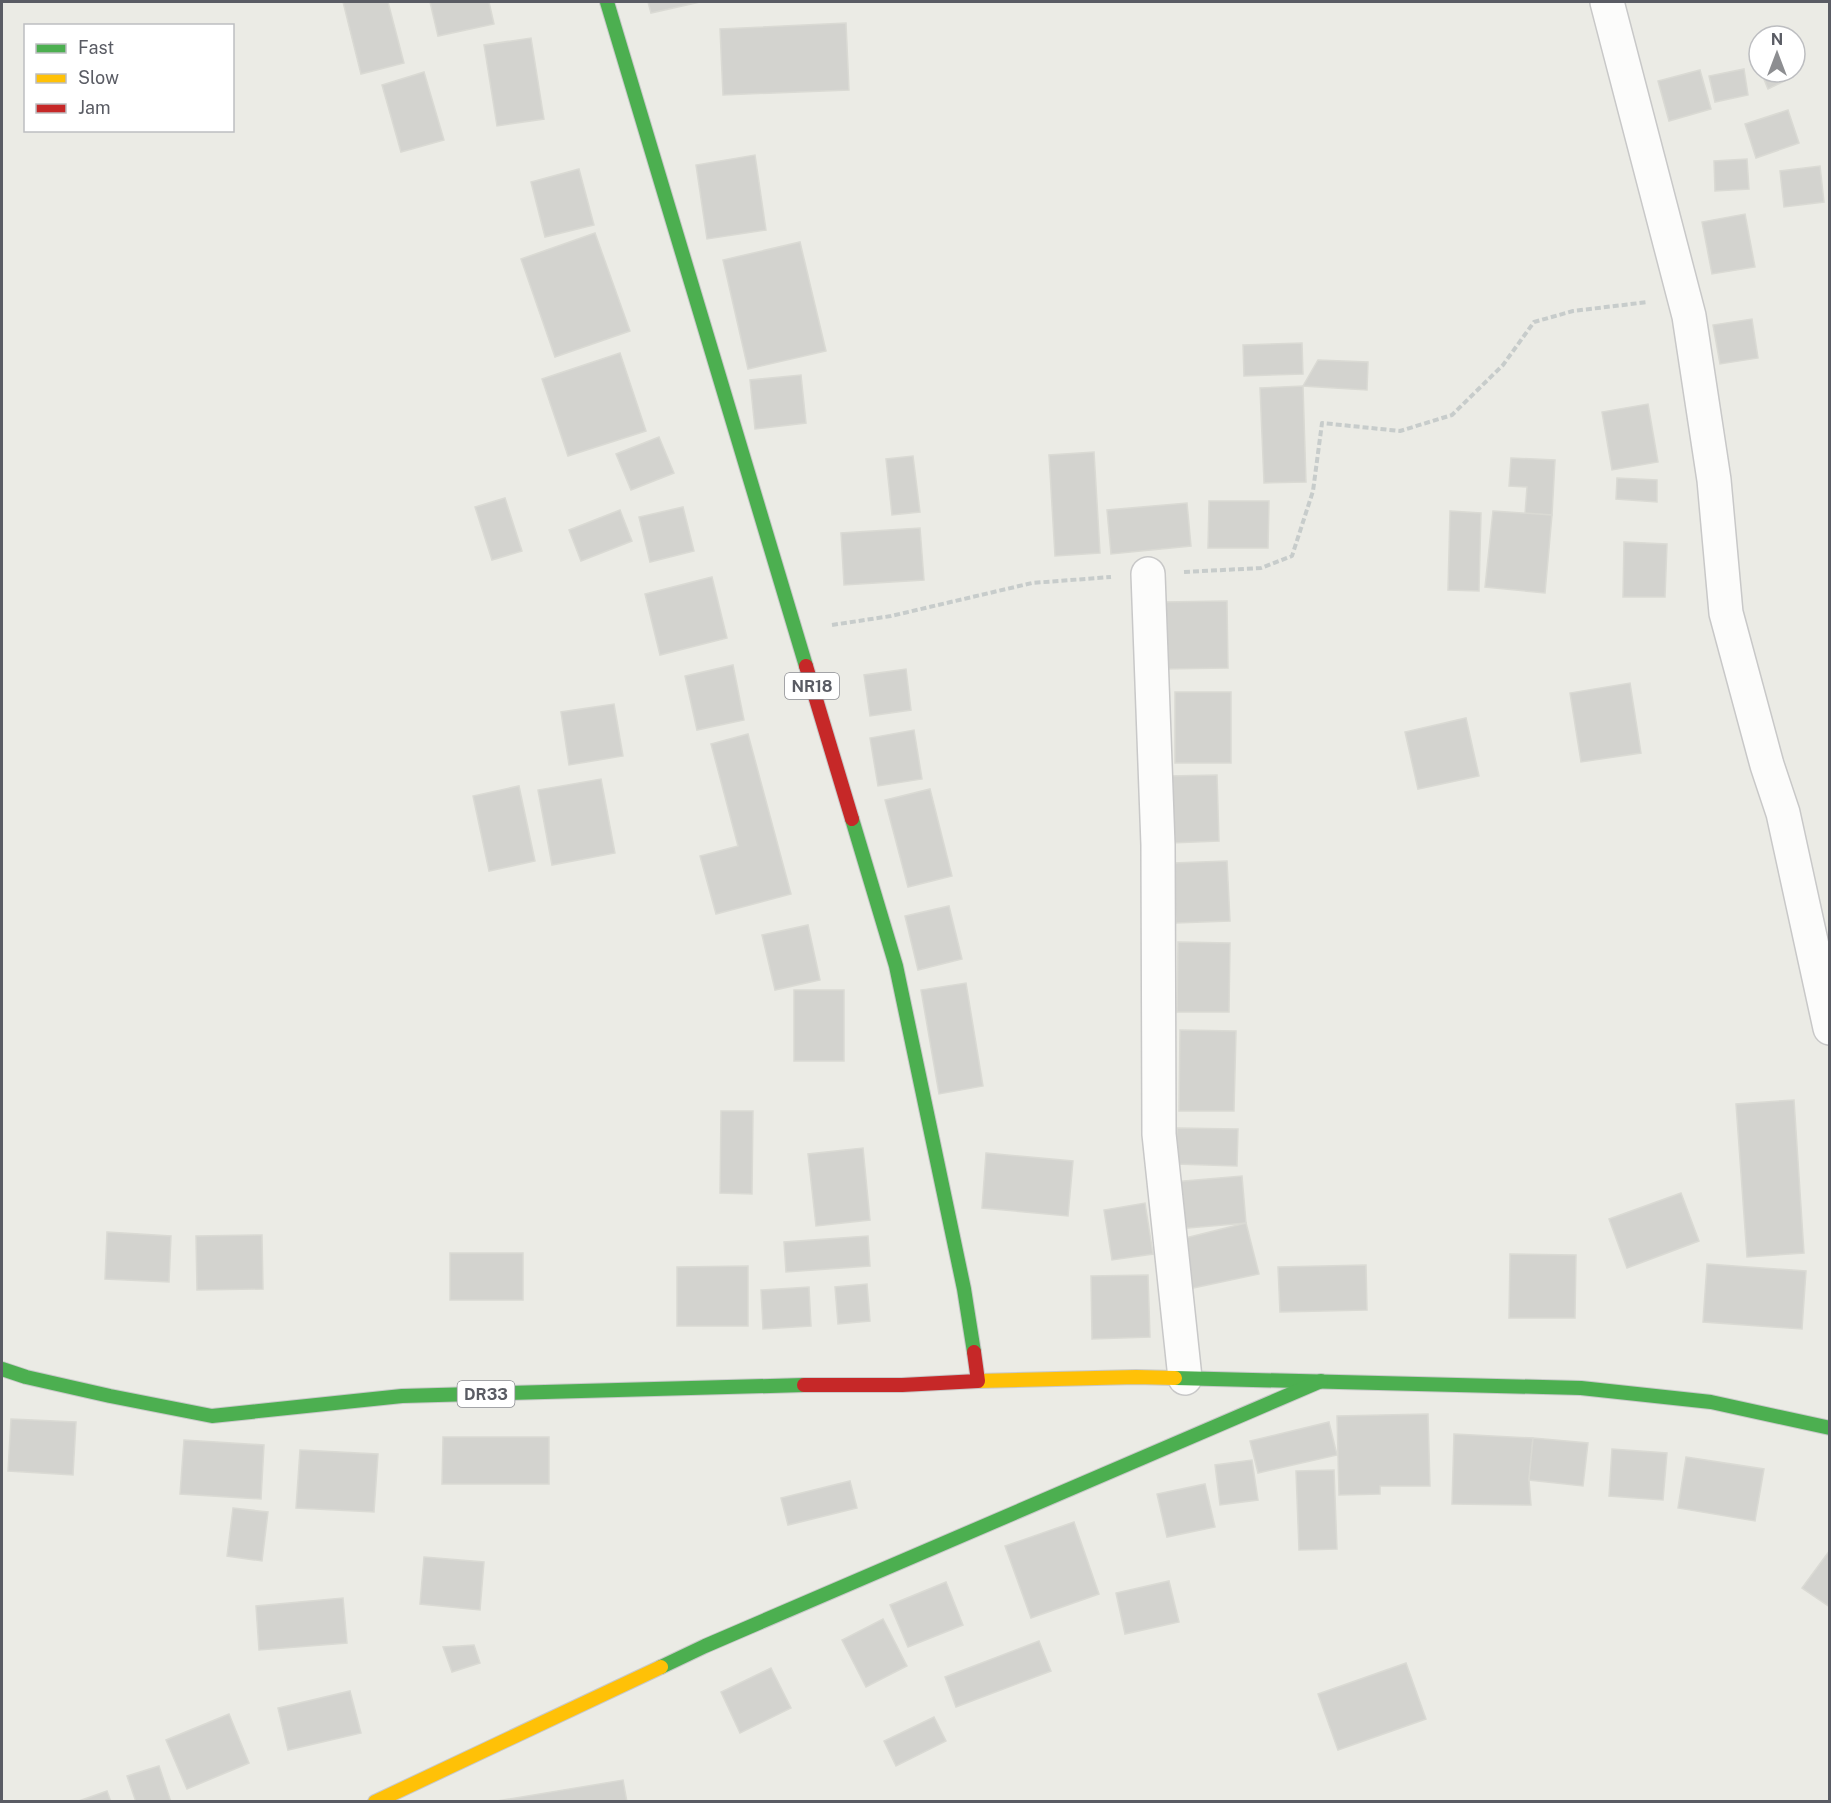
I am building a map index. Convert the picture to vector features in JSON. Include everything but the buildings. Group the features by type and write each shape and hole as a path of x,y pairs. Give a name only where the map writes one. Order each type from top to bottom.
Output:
{"main road":[{"name":"NR18","path":"607,2 896,966 964,1289 978,1381"},
{"name":"DR33","path":"2,1369 26,1377 110,1396 212,1416 402,1396 785,1385 902,1385 1124,1377 1581,1388 1711,1402 1830,1428"},
{"name":"DR33","path":"375,1802 705,1646 1321,1381"}],"street":[{"path":"1607,2 1689,316 1714,480 1726,613 1767,765 1783,813 1830,1028"},
{"path":"1148,574 1158,845 1159,1134 1185,1378"}],"path":[{"path":"796,631 891,616 1032,584 1148,574 1261,568 1292,556 1313,491 1322,423 1400,431 1452,415 1503,365 1534,322 1573,311 1684,298"}],"traffic: fast":[{"path":"607,2 806,666"},
{"path":"852,819 896,966 964,1289 974,1352"},
{"path":"2,1369 26,1377 110,1396 212,1416 402,1396 804,1385"},
{"path":"1175,1378 1581,1388 1711,1402 1830,1428"},
{"path":"661,1667 1321,1381"}],"traffic: slow":[{"path":"978,1381 1175,1378"},
{"path":"375,1802 661,1667"}],"traffic: jam":[{"path":"806,666 852,819"},
{"path":"804,1385 902,1385 978,1381 974,1352"}]}
